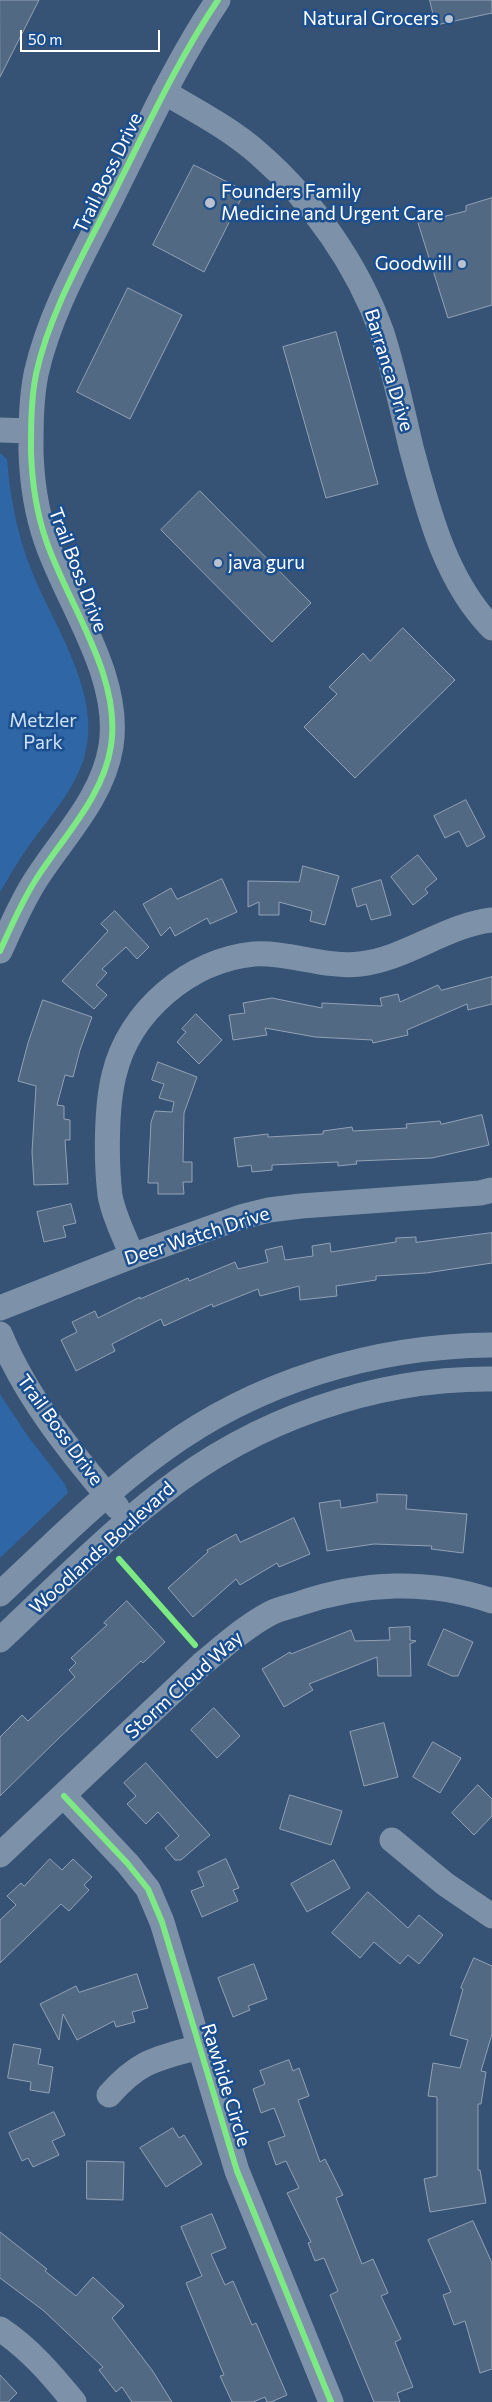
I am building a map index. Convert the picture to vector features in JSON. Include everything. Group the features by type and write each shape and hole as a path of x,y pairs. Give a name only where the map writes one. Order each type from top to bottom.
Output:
{"street":[{"name":"Trail Boss Drive","path":"0,951 35,882 96,790 111,748 113,728 111,705 104,678 62,582 43,530 36,504 31,431 36,376 52,321 164,92 198,30 218,0"},
{"name":"Barranca Drive","path":"164,92 229,131 259,153 316,214 342,252 372,308 382,334 421,485 437,535 451,569 464,591 492,628"},
{"path":"0,430 31,431"},
{"path":"132,1256 110,1197 108,1156 114,1075 124,1048 154,1003 174,984 196,971 223,961 255,954 286,956 337,964 360,964 386,958 462,927 492,920"},
{"name":"Deer Watch Drive","path":"0,1308 132,1256 241,1217 269,1210 480,1193 492,1190"},
{"name":"Trail Boss Drive","path":"0,1334 10,1358 68,1448 129,1520"},
{"name":"Woodlands Boulevard","path":"0,1594 107,1495 162,1450 220,1414 282,1385 355,1362 406,1351 492,1345"},
{"name":"Woodlands Boulevard","path":"0,1640 129,1520 163,1492 214,1456 292,1418 333,1403 386,1390 440,1381 492,1379"},
{"name":"Storm Cloud Way","path":"0,1855 202,1664 236,1635 271,1613 314,1598 355,1588 398,1586 445,1588 492,1601"},
{"name":"Rawhide Circle","path":"64,1796 128,1864 148,1889 162,1922 237,2171 331,2402"},
{"path":"392,1840 445,1884 492,1916"},
{"path":"109,2095 126,2076 145,2063 199,2047"},
{"path":"0,2329 12,2337 47,2369 74,2402"}],"green space":[{"name":"Metzler Park","path":"0,453 7,459 15,515 26,556 40,591 63,637 82,686 87,710 88,734 84,758 73,784 21,858 0,892"},
{"path":"0,1394 27,1435 65,1484 68,1493 0,1558"}],"building":[{"path":"0,0 39,0 0,77"},
{"name":"Natural Grocers","path":"430,0 492,0 492,13 436,25"},
{"path":"194,165 245,191 204,272 153,245"},
{"name":"Goodwill","path":"492,198 492,305 448,318 418,223 466,211 466,206"},
{"path":"128,288 182,315 130,419 77,392"},
{"path":"336,332 378,484 326,498 283,347"},
{"path":"200,491 311,603 272,642 161,530"},
{"path":"403,628 455,680 355,778 304,727 337,694 329,687 363,653 370,661"},
{"path":"466,800 485,837 467,847 459,831 445,838 434,816"},
{"path":"418,855 437,879 425,889 428,893 413,905 391,877"},
{"path":"303,866 339,876 325,925 310,921 312,911 279,902 279,915 259,915 259,902 248,907 248,881 299,882"},
{"path":"222,879 237,912 210,924 207,918 175,936 170,927 161,936 143,904 171,888 177,899"},
{"path":"381,880 391,915 371,920 366,904 357,907 352,889"},
{"path":"115,911 149,947 137,959 126,947 102,969 107,973 96,985 107,995 94,1009 62,981 108,931 101,924"},
{"path":"492,977 492,1004 468,1010 467,1004 407,1030 408,1035 373,1043 372,1040 315,1037 265,1028 267,1035 233,1040 229,1015 245,1013 243,1003 272,998 322,1008 322,1003 382,1006 380,998 398,994 400,1002 438,985 441,990"},
{"path":"43,1000 92,1017 73,1077 65,1075 57,1105 64,1106 64,1119 70,1120 70,1140 65,1140 68,1184 34,1185 32,1152 36,1086 18,1081 28,1043"},
{"path":"196,1014 222,1040 199,1064 177,1042 186,1032 182,1029"},
{"path":"158,1062 197,1077 184,1113 183,1162 192,1162 192,1182 183,1182 184,1194 158,1194 158,1183 148,1183 151,1122 155,1111 172,1112 174,1102 159,1098 164,1084 152,1080"},
{"path":"482,1115 489,1145 432,1158 356,1161 357,1164 338,1166 338,1162 272,1165 272,1170 252,1172 251,1165 238,1167 234,1138 268,1134 268,1137 323,1134 323,1131 352,1127 353,1131 407,1128 406,1124 440,1121 441,1124"},
{"path":"71,1204 76,1223 63,1226 66,1237 44,1242 37,1212"},
{"path":"492,1233 492,1263 426,1273 376,1276 376,1280 336,1286 337,1296 300,1300 299,1286 260,1296 258,1289 213,1307 212,1304 164,1326 161,1319 112,1344 115,1351 76,1371 61,1340 77,1332 72,1322 95,1311 98,1318 140,1297 140,1299 188,1278 189,1281 235,1262 238,1269 268,1262 265,1250 282,1246 285,1260 313,1256 312,1246 330,1243 331,1252 396,1242 396,1238 416,1237 416,1242"},
{"path":"377,1494 407,1495 406,1509 467,1514 463,1553 431,1549 432,1546 374,1544 327,1551 319,1503 340,1500 341,1508 377,1502"},
{"path":"294,1518 310,1554 279,1567 277,1563 240,1585 236,1579 193,1617 168,1588 208,1552 207,1550 236,1534 240,1542"},
{"path":"127,1601 165,1642 143,1663 141,1661 0,1796 0,1737 22,1715 28,1721 75,1677 69,1670 76,1663 71,1658 107,1625 104,1623"},
{"path":"410,1627 410,1640 416,1641 410,1644 411,1676 378,1676 377,1657 309,1684 313,1690 284,1707 262,1669 290,1652 291,1654 351,1630 355,1641 390,1640 389,1628"},
{"path":"444,1629 473,1642 458,1676 452,1676 428,1665"},
{"path":"214,1708 240,1736 217,1758 191,1730"},
{"path":"384,1723 398,1777 364,1786 350,1732"},
{"path":"433,1742 461,1758 440,1793 413,1777"},
{"path":"146,1763 210,1835 181,1860 175,1860 165,1848 179,1836 158,1812 146,1824 127,1804 136,1796 124,1783"},
{"path":"478,1785 492,1799 492,1816 474,1835 452,1813"},
{"path":"290,1795 342,1811 331,1845 280,1829"},
{"path":"50,1859 62,1870 73,1859 92,1877 84,1885 89,1890 69,1911 61,1904 0,1963 0,1920 16,1905 7,1896 21,1883 24,1886"},
{"path":"226,1859 239,1888 233,1890 238,1901 202,1917 191,1891 204,1886 198,1872"},
{"path":"334,1860 350,1888 307,1912 291,1884"},
{"path":"368,1892 408,1928 419,1915 443,1935 419,1964 408,1955 400,1964 374,1942 360,1958 332,1933"},
{"path":"474,1958 492,1966 492,2034 481,2071 486,2072 481,2104 478,2104 478,2170 480,2170 486,2203 430,2212 424,2179 437,2176 437,2097 428,2096 433,2063 460,2068 468,2040 450,2035 463,1989 461,1988"},
{"path":"254,1964 267,1999 248,2006 250,2010 233,2017 218,1978"},
{"path":"137,1974 148,2008 132,2012 135,2022 116,2027 114,2021 77,2040 63,2014 59,2040 40,2004 76,1986 79,1992"},
{"path":"14,2044 41,2049 38,2064 53,2067 49,2093 30,2090 31,2082 8,2078"},
{"path":"289,2060 293,2071 299,2068 309,2096 298,2100 320,2162 325,2159 343,2195 336,2198 362,2264 373,2259 388,2293 381,2296 401,2339 395,2342 413,2387 397,2393 400,2402 374,2402 330,2295 338,2291 324,2258 315,2261 308,2243 311,2242 287,2193 299,2188 286,2161 276,2165 268,2142 285,2136 274,2108 261,2113 253,2089 265,2084 260,2071"},
{"path":"54,2112 65,2135 52,2141 59,2155 33,2167 28,2158 22,2161 9,2133"},
{"path":"173,2128 179,2138 184,2135 202,2164 166,2187 140,2148"},
{"path":"87,2161 124,2162 123,2200 87,2199"},
{"path":"212,2214 226,2248 211,2254 225,2285 233,2281 252,2325 256,2323 287,2395 271,2402 267,2402 265,2397 253,2402 232,2402 220,2376 224,2375 186,2283 202,2276 181,2227"},
{"path":"473,2221 492,2263 492,2369 480,2373 465,2321 454,2325 443,2295 451,2292 428,2240"},
{"path":"0,2232 47,2269 45,2271 76,2296 93,2277 124,2306 112,2318 152,2370 172,2402 132,2402 122,2387 116,2392 99,2370 103,2367 44,2311 0,2278"},
{"path":"0,2375 17,2393 8,2402 0,2402"}],"cycle path":[{"path":"0,951 30,889 91,800 107,765 111,746 112,720 108,693 101,667 55,564 37,507 31,452 32,403 36,374 51,325 72,277 190,44 218,0"},
{"path":"119,1559 195,1645"},
{"path":"64,1796 128,1864 148,1889 162,1922 237,2171 331,2402"}],"place":[{"name":"Natural Grocers","path":"449,19"},
{"name":"Founders Family Medicine and Urgent Care","path":"210,203"},
{"name":"Goodwill","path":"462,264"},
{"name":"java guru","path":"218,563"}]}
